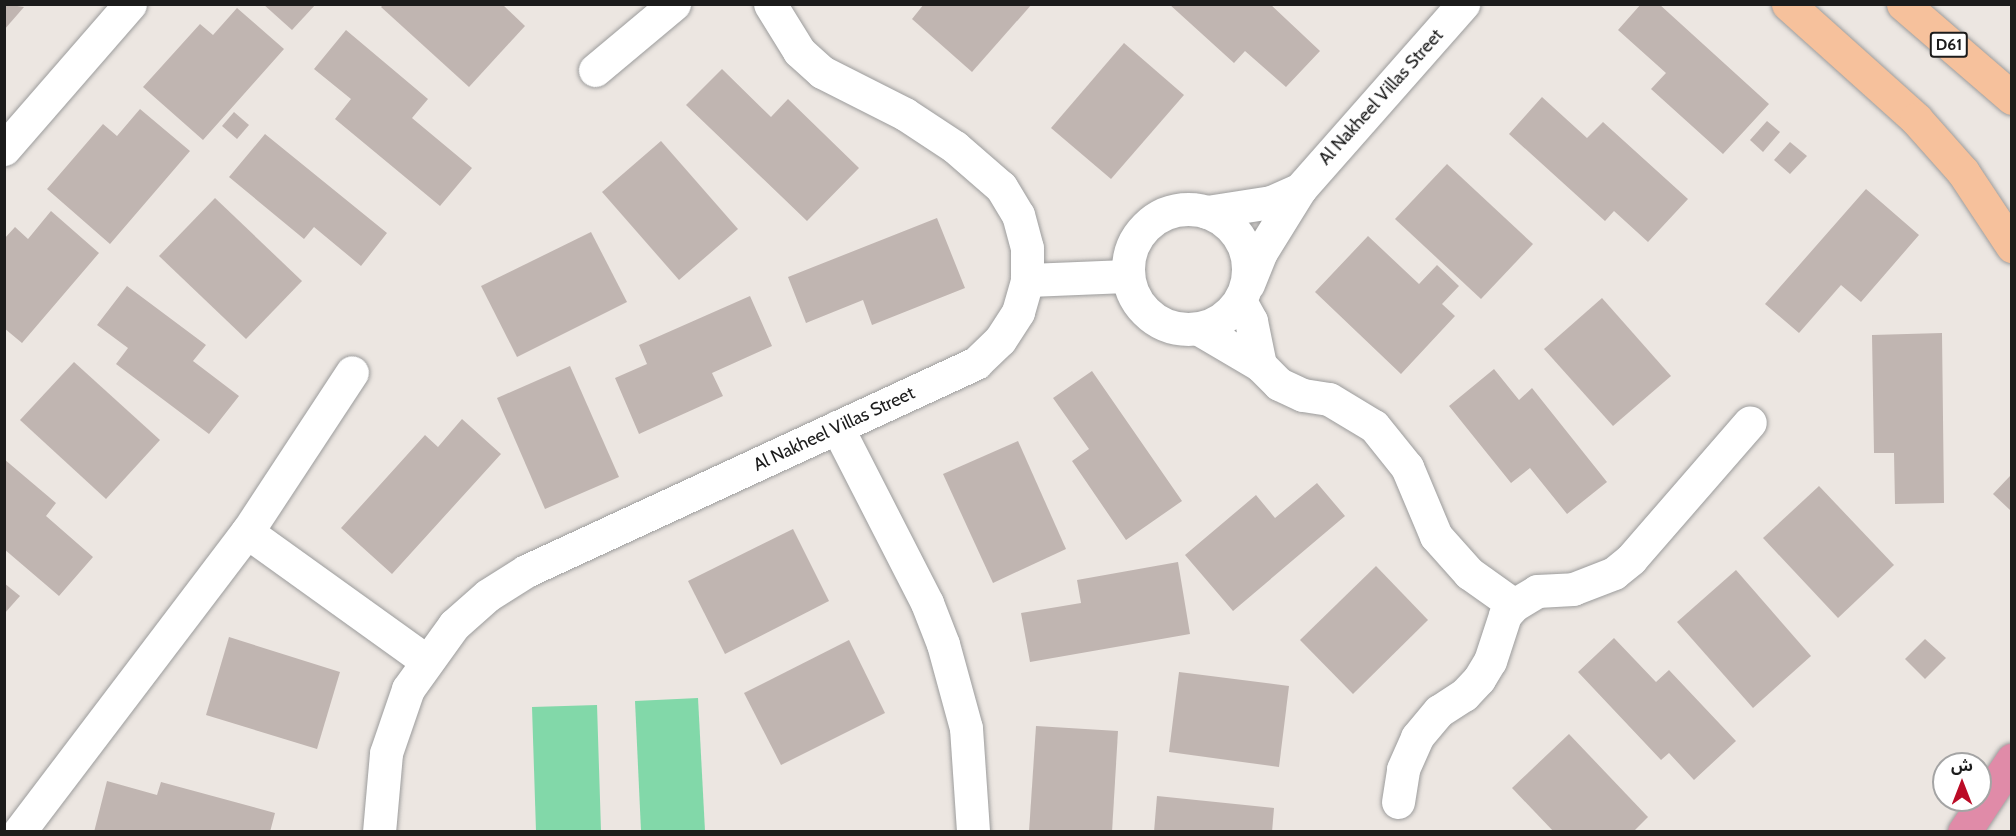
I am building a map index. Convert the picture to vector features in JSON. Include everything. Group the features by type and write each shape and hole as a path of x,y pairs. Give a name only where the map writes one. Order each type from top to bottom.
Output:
{"highway":[{"path":"1964,831 2012,760"}],"main road":[{"path":"1788,4 1916,119 1963,172 2012,246"},
{"name":"D61","path":"1903,4 2006,97"}],"street":[{"path":"4,149 130,4"},
{"path":"595,70 674,4"},
{"name":"Al Nakheel Villas Street","path":"380,831 386,753 408,689 425,660 454,626 488,595 526,571 976,363 1000,340 1018,312 1027,280 1027,248 1021,226 1001,187 956,147 922,125 822,72 799,51 770,4"},
{"name":"Al Nakheel Villas Street","path":"1300,189 1463,4"},
{"path":"1300,189 1261,252 1243,294 1217,323 1199,329 1179,329 1160,323 1144,311 1134,295 1128,276 1134,243 1157,217 1190,209 1207,212 1271,202 1300,189"},
{"path":"1207,212 1233,229 1248,256 1243,294 1254,332 1260,365"},
{"path":"1027,280 1128,276"},
{"path":"1199,329 1260,365 1279,384 1303,395 1329,399 1374,426 1407,467 1425,515 1441,543 1469,573 1514,605"},
{"path":"19,831 247,532 352,372"},
{"path":"1398,802 1403,769 1417,737 1439,711 1464,695 1479,679 1491,661 1505,615 1514,605 1537,591 1573,589 1614,573 1631,559 1750,422"},
{"path":"837,427 927,603 943,644 966,728 973,831"},
{"path":"247,532 425,660"}],"green space":[{"path":"698,698 705,831 641,831 635,701"},
{"path":"597,705 601,831 536,831 532,707"}],"building":[{"path":"4,4 24,7 4,30"},
{"path":"263,4 316,4 292,30"},
{"path":"384,4 502,4 525,26 469,87 381,7"},
{"path":"924,4 1032,4 972,72 912,19"},
{"path":"1169,4 1270,4 1320,51 1286,87 1245,51 1234,63"},
{"path":"1641,4 1659,4 1769,104 1723,154 1651,89 1666,73 1618,30"},
{"path":"237,8 284,49 203,140 143,87 200,24 213,35"},
{"path":"346,30 428,99 412,118 472,168 440,206 335,119 351,99 314,69"},
{"path":"1124,43 1184,95 1111,179 1051,128"},
{"path":"722,69 771,117 788,99 859,168 807,221 686,105"},
{"path":"1542,97 1587,138 1603,122 1688,199 1648,242 1614,211 1605,221 1509,134"},
{"path":"140,109 190,151 110,244 47,189 103,124 117,136"},
{"path":"234,112 249,125 237,139 222,126"},
{"path":"1767,121 1780,132 1763,152 1750,140"},
{"path":"265,134 387,233 361,266 314,227 304,239 229,177"},
{"path":"661,141 738,229 679,280 602,192"},
{"path":"1790,142 1807,156 1790,174 1774,160"},
{"path":"1447,164 1533,244 1481,299 1395,219"},
{"path":"1866,189 1919,235 1861,302 1841,285 1799,333 1765,304"},
{"path":"215,198 302,281 246,339 159,256"},
{"path":"51,211 99,253 22,343 4,328 4,239 15,227 28,239"},
{"path":"937,218 965,288 872,325 863,300 806,323 788,277"},
{"path":"591,232 627,302 517,357 481,286"},
{"path":"1368,236 1419,284 1437,265 1459,286 1442,304 1455,316 1401,374 1315,292"},
{"path":"127,286 206,345 193,361 239,396 209,434 116,364 128,348 97,325"},
{"path":"750,296 772,346 712,373 723,396 639,434 615,378 647,364 639,345"},
{"path":"1602,298 1671,376 1613,426 1544,349"},
{"path":"1942,333 1944,503 1895,504 1894,453 1874,453 1872,335"},
{"path":"74,362 160,440 106,499 20,420"},
{"path":"570,366 619,477 545,509 497,398"},
{"path":"1494,369 1519,400 1532,388 1607,482 1567,514 1530,468 1511,483 1449,406"},
{"path":"1092,371 1182,501 1126,540 1072,461 1089,449 1053,398"},
{"path":"462,419 501,454 392,574 341,528 425,435 438,447"},
{"path":"1018,441 1066,549 993,583 943,474"},
{"path":"4,459 56,503 46,516 93,557 59,596 4,549"},
{"path":"2010,476 2012,478 2010,510 1993,494"},
{"path":"1317,483 1345,516 1233,611 1185,555 1256,495 1275,518"},
{"path":"1819,486 1894,565 1838,618 1763,538"},
{"path":"793,529 829,601 725,654 688,581"},
{"path":"1178,562 1190,634 1030,662 1021,613 1081,603 1077,580"},
{"path":"1376,566 1428,620 1353,694 1300,640"},
{"path":"1736,570 1811,656 1753,708 1677,622"},
{"path":"4,583 20,596 4,614"},
{"path":"229,637 340,672 317,749 206,715"},
{"path":"1614,638 1656,682 1669,670 1736,741 1694,780 1669,753 1661,760 1578,672"},
{"path":"1925,639 1946,658 1925,679 1905,659"},
{"path":"849,640 885,713 781,765 744,693"},
{"path":"1179,672 1289,686 1279,767 1169,752"},
{"path":"1036,726 1118,731 1112,832 1029,832"},
{"path":"1569,734 1648,817 1633,832 1554,832 1512,788"},
{"path":"107,781 157,795 161,782 275,813 270,832 94,832"},
{"path":"1157,796 1274,808 1272,832 1154,832"}]}
